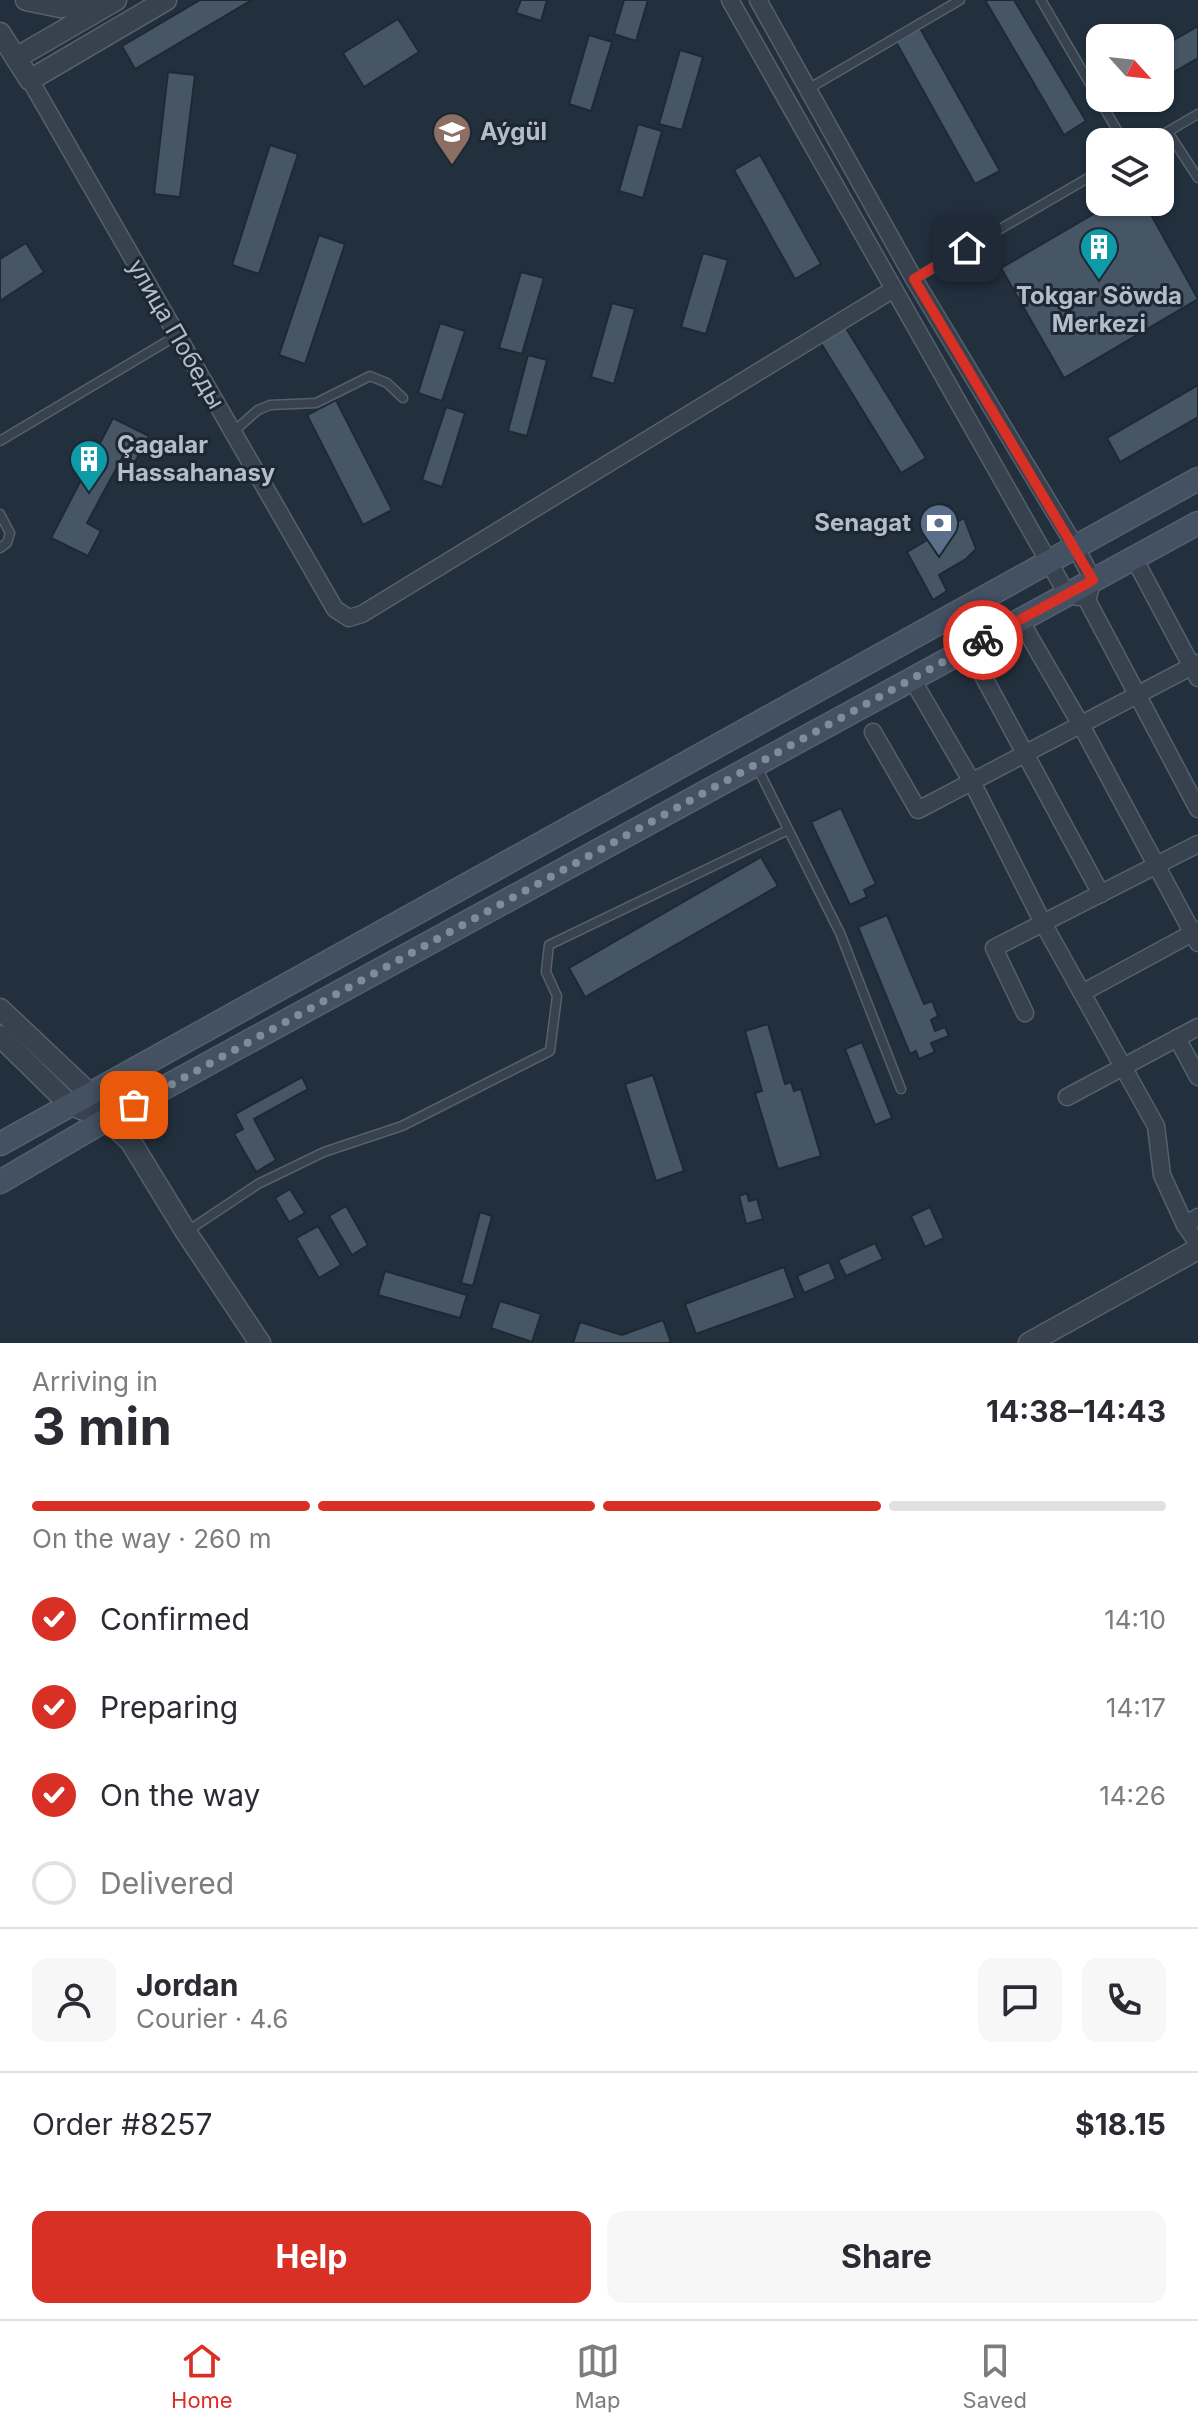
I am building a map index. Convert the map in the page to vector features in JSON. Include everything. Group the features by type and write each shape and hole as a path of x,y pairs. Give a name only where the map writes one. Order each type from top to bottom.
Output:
{"main road":[{"path":"0,1144 1198,479"},
{"path":"0,1182 107,1119 755,764 1020,620 1083,592 1134,558 1198,523"}],"street":[{"path":"26,0 60,7 112,3"},
{"path":"30,80 166,0"},
{"path":"730,0 1048,561 1083,592"},
{"path":"758,0 914,279 1075,546 1083,592 1198,809"},
{"path":"16,58 112,3"},
{"name":"улица Победы","path":"0,33 335,609 349,618 362,614 894,289"},
{"path":"873,732 918,810 1137,695 1196,669 1134,558"},
{"path":"1020,620 1196,935 1082,993"},
{"path":"968,648 1101,894"},
{"path":"912,679 972,782 1043,923 1156,1126 1162,1175 1192,1221 1198,1247 1029,1343"},
{"path":"1025,1013 994,948 1198,844"},
{"path":"0,1009 90,1094 107,1119 131,1142 260,1343"},
{"path":"1067,1097 1198,1027"},
{"path":"0,1036 69,1104 107,1119"},
{"path":"1177,1038 1198,1077"}],"lane":[{"path":"808,89 960,0"},
{"path":"1041,0 1116,128"},
{"path":"1174,128 1198,114"},
{"path":"1174,141 1198,178"},
{"path":"914,279 1086,179"},
{"path":"0,441 176,336"},
{"path":"233,432 258,410 270,405 316,403 370,376 387,383 403,398"},
{"path":"0,514 10,533 7,543 0,548"},
{"path":"755,764 840,933 901,1089"},
{"path":"186,1232 258,1184 324,1152 402,1126 550,1051 557,996 546,972 549,945 788,830"}],"building":[{"path":"200,0 252,0 135,69 122,46"},
{"path":"521,0 547,0 541,21 516,13"},
{"path":"624,0 648,0 636,41 614,34"},
{"path":"985,0 1014,0 1086,121 1064,135"},
{"path":"398,19 419,52 364,87 343,53"},
{"path":"1198,26 1198,58 1174,72 1174,40"},
{"path":"920,28 1000,171 975,184 896,42"},
{"path":"589,35 612,42 591,111 569,104"},
{"path":"680,50 703,57 682,130 659,124"},
{"path":"168,72 195,75 180,197 154,194"},
{"path":"638,124 662,131 643,198 619,191"},
{"path":"270,145 298,154 259,274 232,265"},
{"path":"760,155 821,264 795,279 734,170"},
{"name":"Tokgar Söwda Merkezi","path":"1090,216 1152,216 1198,299 1064,378 1001,268"},
{"path":"319,235 345,244 305,364 279,355"},
{"path":"26,243 44,272 0,301 0,259"},
{"path":"703,253 728,260 706,334 681,327"},
{"path":"521,272 544,278 522,354 499,348"},
{"path":"612,303 635,309 614,384 591,377"},
{"path":"440,323 465,331 442,401 418,393"},
{"path":"844,325 926,458 901,473 819,340"},
{"path":"528,355 547,360 527,436 508,431"},
{"path":"1198,385 1198,417 1120,462 1107,438"},
{"path":"336,400 392,510 363,525 307,415"},
{"path":"446,407 465,413 442,487 422,480"},
{"name":"Çagalar Hassahanasy","path":"113,418 149,436 135,462 123,456 87,523 101,531 88,556 51,538"},
{"name":"Senagat","path":"964,518 976,549 966,559 939,575 947,591 933,600 907,552"},
{"path":"841,808 876,884 864,890 867,897 850,905 811,822"},
{"path":"761,857 778,886 585,997 569,968"},
{"path":"887,915 924,1004 932,1001 938,1016 931,1020 935,1031 945,1027 949,1036 931,1043 935,1052 919,1059 916,1051 910,1054 858,927"},
{"path":"768,1024 785,1084 791,1082 794,1091 801,1089 821,1156 778,1169 755,1093 762,1091 745,1031"},
{"path":"862,1042 892,1118 875,1125 845,1049"},
{"path":"653,1075 684,1171 656,1181 625,1084"},
{"path":"302,1077 308,1089 254,1119 276,1160 256,1172 234,1134 243,1129 235,1114"},
{"path":"290,1189 305,1213 289,1222 275,1198"},
{"path":"747,1193 749,1201 757,1199 763,1219 746,1224 739,1196"},
{"path":"346,1206 368,1245 352,1255 329,1216"},
{"path":"930,1207 944,1238 925,1247 911,1216"},
{"path":"480,1212 492,1216 473,1286 461,1283"},
{"path":"318,1226 341,1265 319,1278 296,1238"},
{"path":"875,1243 883,1259 846,1276 838,1260"},
{"path":"829,1262 836,1279 804,1293 797,1276"},
{"path":"784,1267 795,1298 696,1334 685,1304"},
{"path":"385,1271 467,1295 460,1318 378,1295"},
{"path":"500,1301 541,1314 532,1342 491,1328"},
{"path":"663,1320 671,1342 668,1343 573,1343 580,1322 622,1335"}],"way so far":[{"path":"134,1105 983,640"}],"place":[{"name":"Aýgül","path":"452,166"},
{"name":"Tokgar Söwda Merkezi","path":"1099,281"},
{"name":"Çagalar Hassahanasy","path":"89,493"},
{"name":"Senagat","path":"939,557"}],"route":[{"path":"967,248 914,279 1093,580 983,640"}]}
